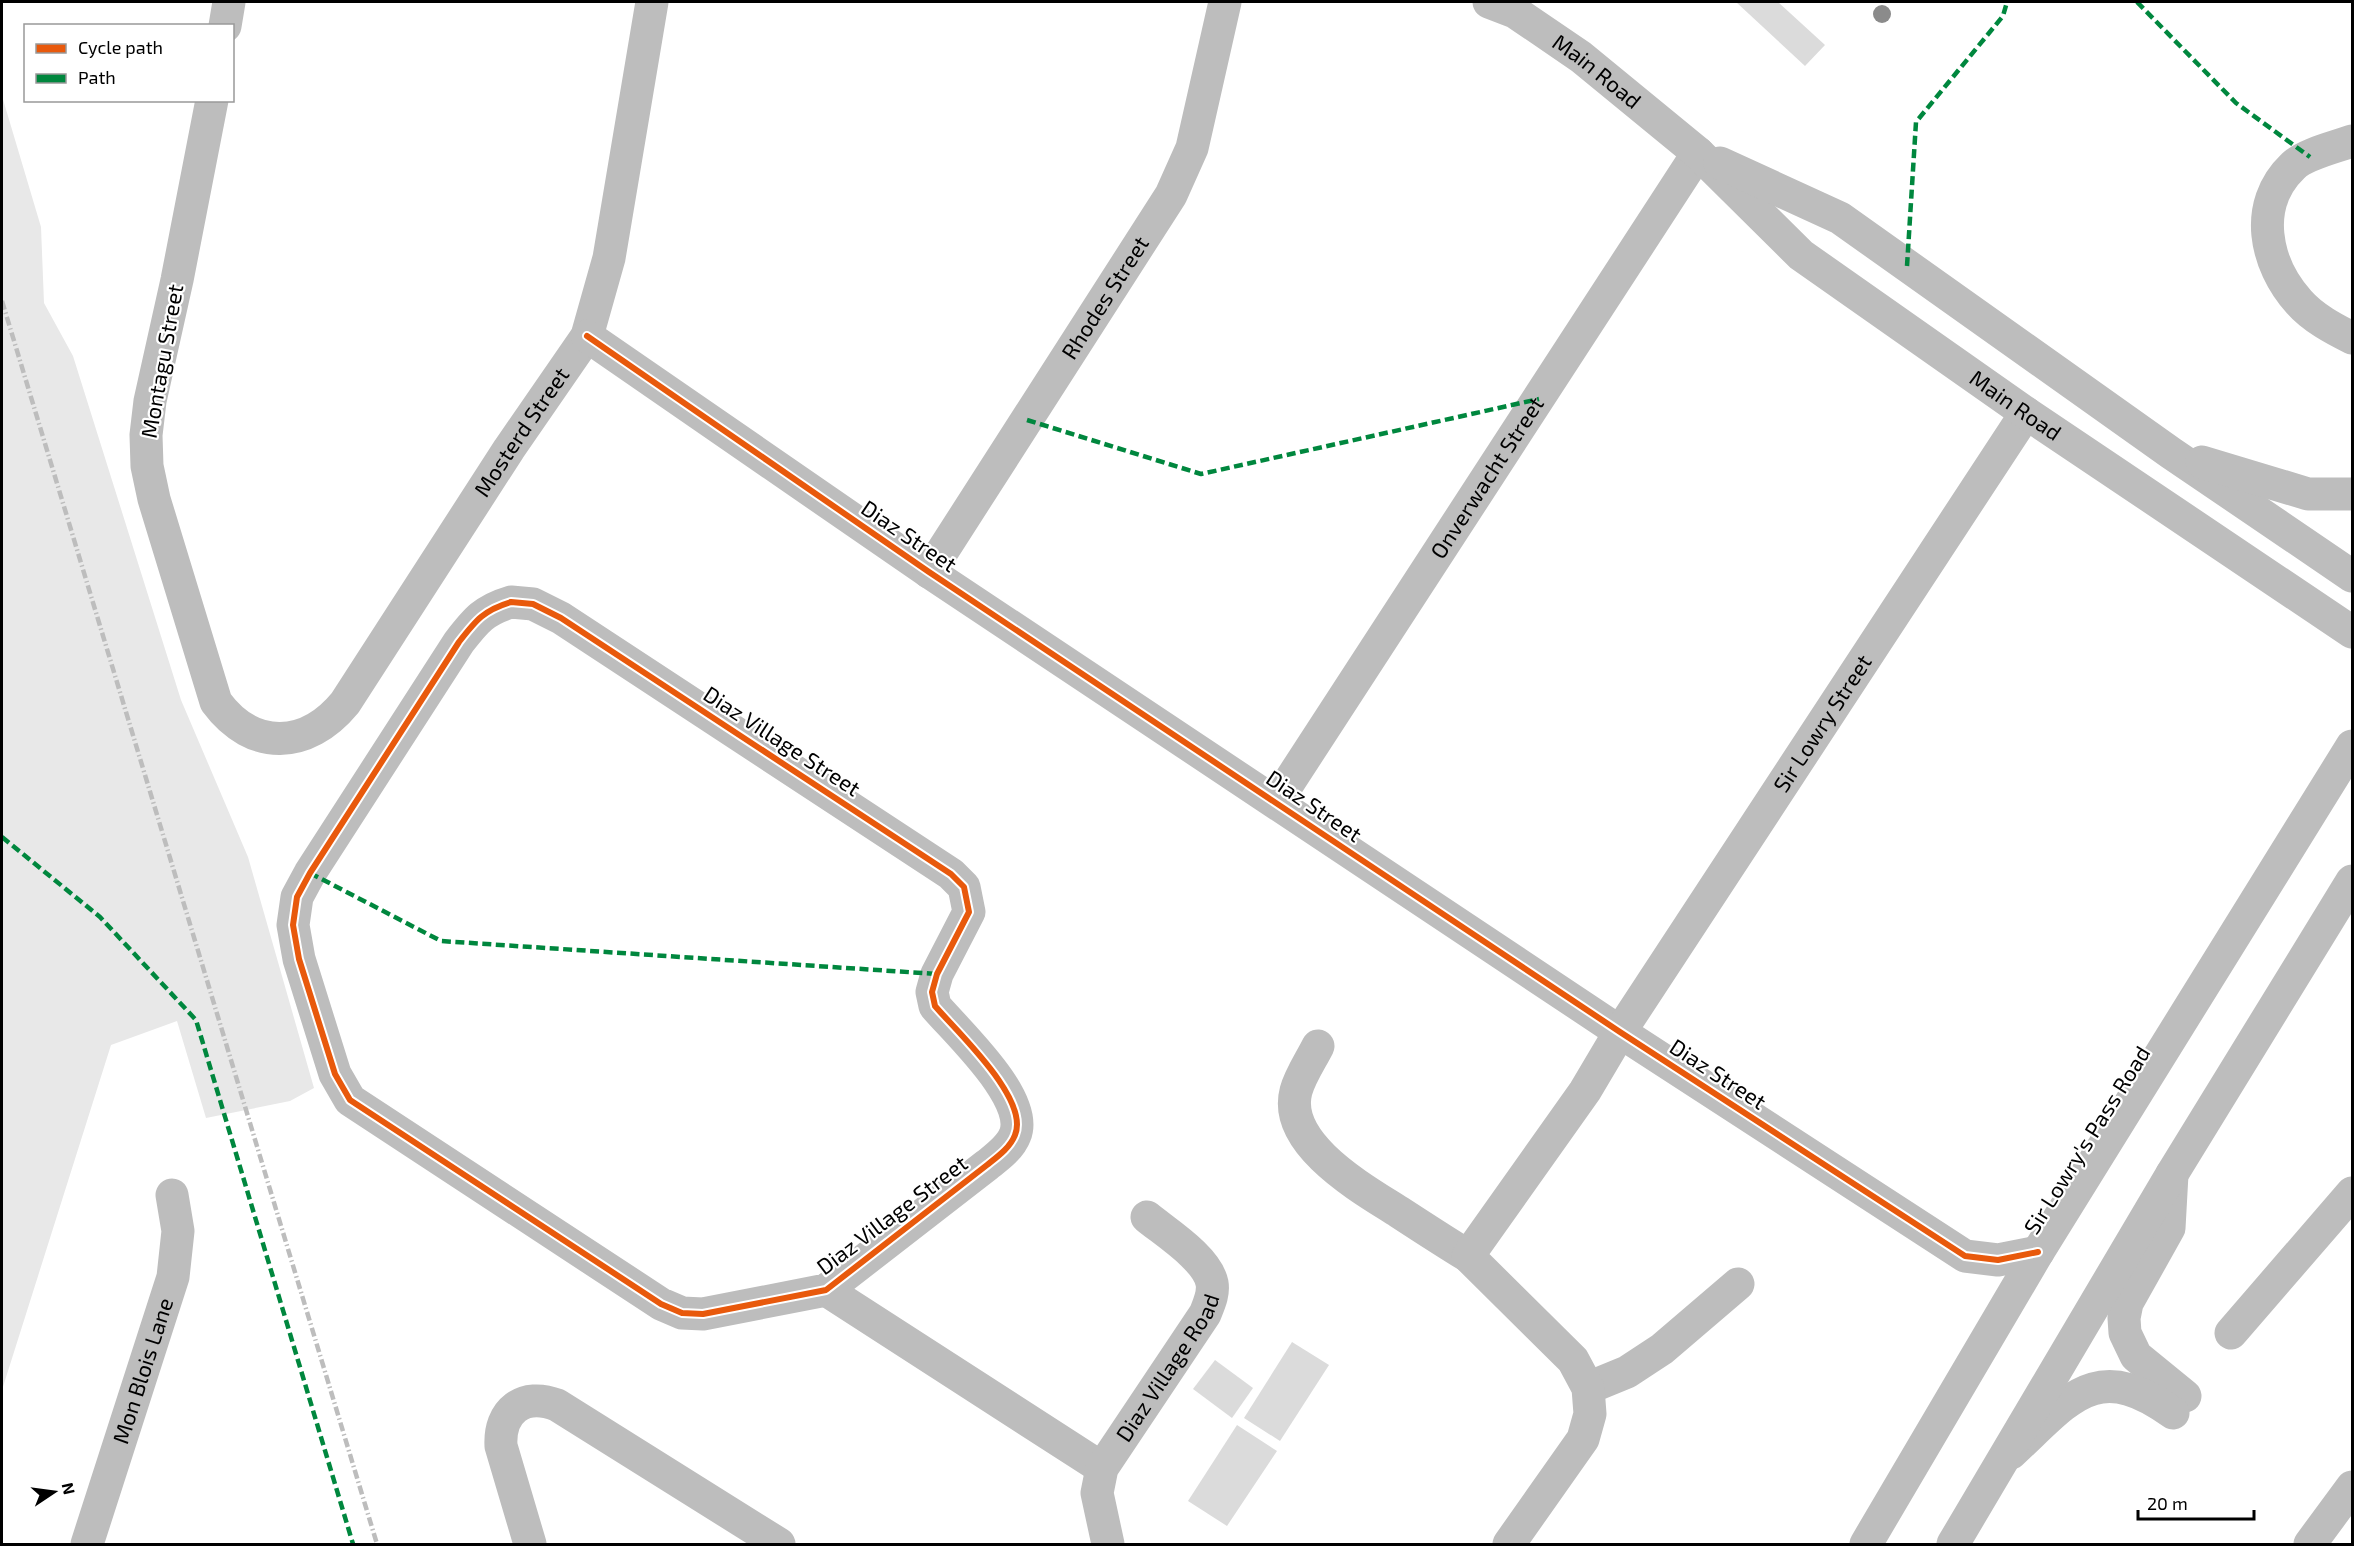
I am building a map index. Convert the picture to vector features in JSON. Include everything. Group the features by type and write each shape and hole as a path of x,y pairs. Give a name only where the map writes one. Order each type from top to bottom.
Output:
{"street":[{"path":"225,24 229,2"},
{"name":"Mosterd Street","path":"229,719 244,730 262,737 284,738 320,728 333,718 414,600 509,449 586,336 609,258 652,2"},
{"name":"Rhodes Street","path":"929,572 1171,195 1192,148 1226,2"},
{"name":"Main Road","path":"1489,2 1515,12 1581,57 1698,153 1801,255 2026,414 2352,632"},
{"name":"Montagu Street","path":"212,102 150,401 146,435 147,466 166,542 216,702 229,719"},
{"path":"2352,141 2294,165 2277,187 2270,205 2267,230 2274,264 2300,303 2331,328 2352,338"},
{"name":"Main Road","path":"1698,153 1840,218 2171,453 2352,576"},
{"name":"Onverwacht Street","path":"1276,802 1698,153"},
{"name":"Diaz Street","path":"586,336 929,572 1620,1032 1965,1256 1998,1260 2038,1252"},
{"name":"Sir Lowry Street","path":"1468,1256 1585,1091 1620,1032 2026,414"},
{"path":"2171,453 2308,494 2352,494"},
{"name":"Diaz Village Street","path":"826,1290 987,1165 1007,1148 1016,1134 1016,1115 1010,1095 993,1072 935,1006 932,992 937,974 969,912 964,887 943,869 561,618 533,604 511,602 494,607 478,618 459,642 310,873 297,897 293,925 298,959 335,1074 350,1100 671,1309 682,1313 703,1314 826,1290 1102,1468"},
{"name":"Sir Lowry's Pass Road","path":"1866,1545 2038,1252 2352,746"},
{"path":"1953,1545 2172,1174 2352,881"},
{"path":"1318,1046 1296,1092 1299,1125 1309,1142 1342,1175 1468,1256 1573,1360 1588,1388 1590,1414 1583,1439 1509,1545"},
{"path":"2002,1461 2070,1399 2083,1391 2097,1387 2123,1386 2155,1400 2179,1404 2136,1356 2125,1333 2124,1318 2127,1304 2169,1228 2172,1174"},
{"path":"2231,1333 2352,1193"},
{"name":"Mon Blois Lane","path":"87,1545 172,1277 178,1231 172,1195"},
{"name":"Diaz Village Road","path":"1102,1468 1205,1314 1212,1299 1212,1282 1206,1269 1191,1252 1147,1217"},
{"path":"1588,1388 1627,1372 1662,1349 1738,1284"},
{"path":"530,1545 501,1446 501,1434 504,1422 511,1412 521,1404 539,1400 557,1405 779,1545"},
{"path":"1102,1468 1097,1493 1108,1545"},
{"path":"2310,1545 2352,1487"}],"shaded area":[{"path":"2,96 41,227 44,303 73,356 181,700 248,857 314,1088 290,1101 206,1118 177,1021 111,1045 2,1390"}],"building":[{"path":"1736,2 1778,2 1825,45 1805,66"},
{"path":"1292,1342 1329,1365 1280,1441 1244,1418"},
{"path":"1215,1360 1253,1388 1232,1418 1193,1389"},
{"path":"1237,1425 1277,1451 1227,1526 1188,1501"}],"railway":[{"path":"2,301 377,1544"}],"marked path":[{"path":"1907,266 1916,122 2003,16 2007,2"},
{"path":"2137,2 2236,103 2310,157"},
{"path":"1027,420 1201,474 1539,399"},
{"path":"2,837 100,917 196,1020 353,1544"},
{"path":"310,873 441,941 937,974"}],"cycle path":[{"path":"587,336 929,572 1620,1032 1965,1256 1998,1260 2038,1252"},
{"path":"511,602 533,604 561,618 951,874 964,887 969,912 937,974 932,992 935,1006 974,1049 1002,1085 1012,1103 1017,1120 1015,1135 1007,1148 995,1159 826,1290 703,1314 682,1313 661,1304 350,1100 335,1074 299,959 293,925 297,897 310,873 459,642 481,617 511,602"}]}
